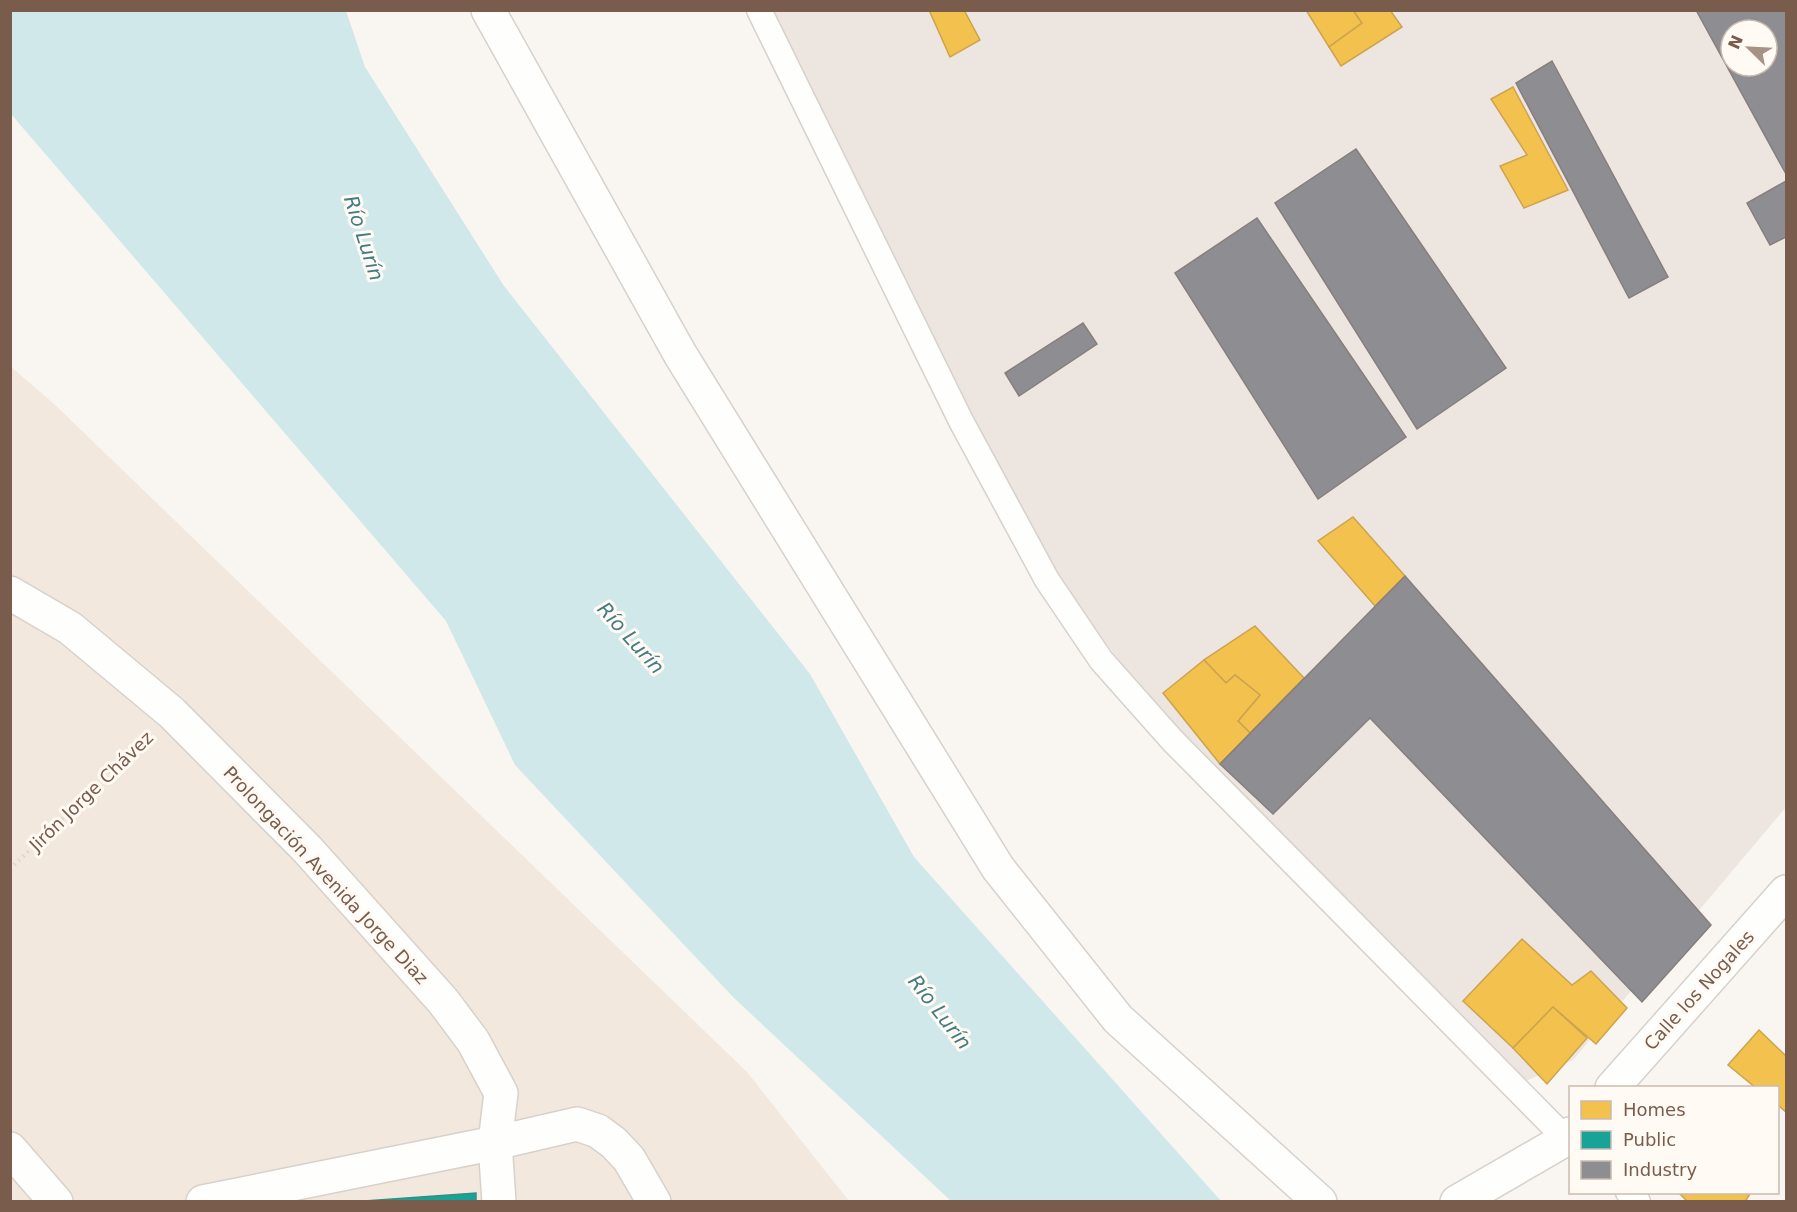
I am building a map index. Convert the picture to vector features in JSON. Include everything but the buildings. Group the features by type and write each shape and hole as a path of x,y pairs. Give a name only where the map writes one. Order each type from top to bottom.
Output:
{"street":[{"path":"488,10 680,354 998,868 1118,1020 1320,1202"},
{"name":"Prolongación Avenida Jorge Diaz","path":"10,593 70,628 172,713 307,849 443,1001 473,1041 501,1093 495,1143 499,1202"},
{"name":"Calle los Nogales","path":"1614,1086 1786,892"},
{"path":"203,1202 495,1143 577,1124 598,1131 614,1143 629,1159 654,1202"},
{"path":"1457,1202 1569,1138"},
{"path":"10,1149 56,1202"}],"lane":[{"path":"759,10 961,421 1047,580 1101,660 1172,740 1569,1138"}],"path":[{"name":"Jirón Jorge Chávez","path":"10,869 172,713"}],"shaded area":[{"path":"757,11 1786,11 1786,807 1573,1060 1513,1087 1158,714 1061,582"},
{"path":"10,366 53,403 747,1072 849,1201 11,1201"}],"water":[{"name":"Río Lurín","path":"10,11 346,11 365,67 504,286 810,674 914,857 1221,1201 951,1201 734,998 515,765 446,621 11,114"}]}
